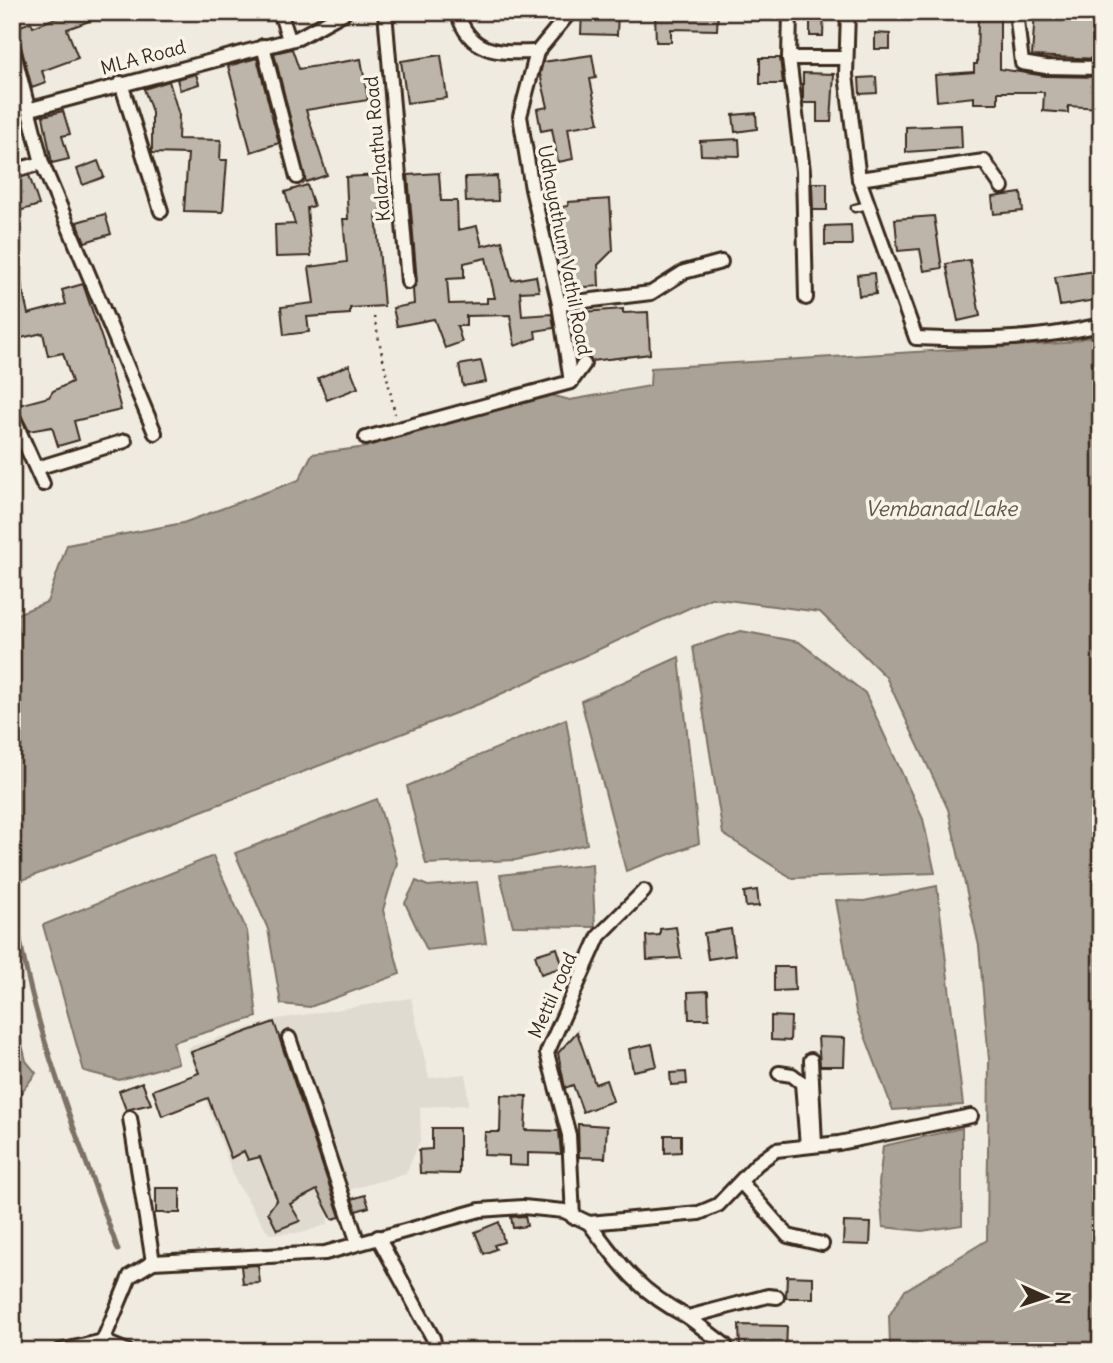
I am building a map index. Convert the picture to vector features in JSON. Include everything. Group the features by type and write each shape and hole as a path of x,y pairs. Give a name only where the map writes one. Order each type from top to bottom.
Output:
{"street":[{"path":"280,12 289,39"},
{"name":"MLA Road","path":"31,109 289,39 345,12"},
{"name":"Kalazhathu Road","path":"385,12 408,282"},
{"path":"457,12 462,29 477,44 501,53 537,52"},
{"name":"Udhayathum Vathil Road","path":"366,438 398,427 571,382 559,304 532,189 520,116 537,52 570,12"},
{"path":"790,12 789,58 803,171 806,298"},
{"path":"848,12 846,58 859,179 916,338 996,341 1063,334 1101,326"},
{"path":"1016,12 1022,63 1046,67 1101,68"},
{"path":"12,45 31,109 42,163 155,433"},
{"path":"263,46 298,177"},
{"path":"789,58 846,58"},
{"path":"121,83 162,211"},
{"path":"859,179 984,161 1002,187"},
{"path":"12,171 42,163"},
{"path":"559,304 651,293 684,272 721,262"},
{"path":"571,382 584,364"},
{"path":"12,415 43,484"},
{"path":"37,468 125,441"},
{"name":"Mettil road","path":"573,1217 569,1135 547,1053 599,936 644,891"},
{"path":"289,1038 358,1243"},
{"path":"811,1060 811,1145"},
{"path":"779,1073 792,1075 802,1083 811,1145"},
{"path":"103,1341 130,1276 153,1262 325,1253 480,1210 523,1207 564,1211 589,1223 699,1213 718,1205 757,1164 776,1150 971,1116"},
{"path":"130,1118 153,1262"},
{"path":"741,1182 788,1236 822,1244"},
{"path":"589,1223 624,1270 656,1301 688,1317 725,1345 727,1351"},
{"path":"378,1237 433,1338 436,1351"},
{"path":"688,1317 768,1296 777,1297"},
{"path":"60,1351 103,1341 127,1351"}],"lane":[{"path":"855,208 868,205"}],"path":[{"path":"373,317 398,427"}],"shaded area":[{"path":"411,998 429,1078 466,1074 468,1105 420,1107 421,1138 406,1174 326,1196 328,1224 302,1233 269,1234 236,1182 187,1048 277,1019"}],"water":[{"name":"Vembanad Lake","path":"1101,334 1101,1351 900,1351 890,1345 889,1316 904,1291 987,1240 989,1060 979,946 948,809 886,677 820,612 711,598 479,704 12,884 12,616 47,602 67,545 183,523 299,480 312,454 367,447 376,427 418,420 446,424 543,393 570,400 650,386 651,368 1064,343"},
{"path":"741,631 799,642 865,693 923,819 935,873 792,878 723,834 693,647"},
{"path":"679,657 699,843 626,871 581,701"},
{"path":"566,719 587,844 516,860 426,864 407,786"},
{"path":"377,799 397,863 383,910 400,974 310,1007 281,1004 268,929 235,853"},
{"path":"213,856 247,931 257,1017 173,1042 178,1063 119,1080 84,1071 43,925"},
{"path":"592,864 595,927 513,926 500,875"},
{"path":"416,881 428,886 477,882 486,943 427,950 405,903"},
{"path":"937,886 963,1105 893,1110 856,1012 836,900 864,901"},
{"path":"12,1002 26,1061 36,1073 17,1098 12,1096"},
{"path":"962,1128 962,1225 922,1231 883,1227 879,1184 883,1146"}],"building":[{"path":"71,12 109,14 67,29 78,58 42,71 46,83 32,88 20,43 12,36 12,29 31,22 33,27"},
{"path":"582,12 618,12 617,35 581,34"},
{"path":"655,12 718,12 717,30 671,29 671,42 656,42"},
{"path":"810,12 824,12 823,36 810,36"},
{"path":"1035,12 1099,12 1098,59 1032,56"},
{"path":"978,18 1000,18 1000,69 1046,76 1101,77 1101,108 1068,106 1068,113 1043,111 1044,92 998,92 998,103 974,103 974,97 937,101 935,75 974,72 974,64 977,64"},
{"path":"875,33 890,34 890,49 875,49"},
{"path":"292,49 299,69 361,59 368,100 306,110 327,175 306,182 274,53"},
{"path":"441,55 447,98 407,103 401,61"},
{"path":"592,55 596,78 590,79 599,123 568,128 573,159 558,162 552,129 541,131 537,109 548,107 540,74 543,62"},
{"path":"257,58 279,143 251,152 228,66"},
{"path":"760,58 780,58 783,84 760,84"},
{"path":"803,73 834,74 831,122 817,122 817,103 803,103"},
{"path":"196,74 199,84 180,90 177,79"},
{"path":"876,77 877,93 860,94 859,78"},
{"path":"169,81 179,115 178,139 221,140 220,160 227,160 223,212 184,211 188,154 152,153 152,112 144,89"},
{"path":"63,111 70,134 62,136 69,159 52,163 43,116"},
{"path":"756,113 757,129 735,132 733,115"},
{"path":"961,125 962,148 906,152 906,127"},
{"path":"739,139 740,156 701,155 700,141"},
{"path":"98,161 104,177 83,185 77,169"},
{"path":"439,173 441,201 457,201 458,230 477,226 482,246 502,241 512,280 536,276 539,291 520,292 522,316 552,314 554,328 535,331 536,338 515,346 510,315 466,316 466,326 457,326 462,342 445,348 434,319 397,326 393,308 414,304 413,289 417,282 408,175","holes":["486,258 495,298 487,298 487,303 449,304 447,279 464,278 464,263"]},
{"path":"29,175 39,205 19,211 12,180"},
{"path":"379,175 381,214 376,214 384,306 350,308 350,314 307,317 309,332 284,335 281,307 314,303 309,267 347,262 343,219 348,219 346,177"},
{"path":"497,176 498,201 466,202 465,177"},
{"path":"812,183 827,183 827,210 813,210"},
{"path":"307,185 314,206 307,208 311,256 276,257 275,225 295,224 285,192"},
{"path":"1021,193 1023,211 994,214 992,197"},
{"path":"610,199 613,250 598,265 599,286 571,288 568,258 558,259 556,230 551,230 549,209 568,206 568,202"},
{"path":"105,214 111,234 85,242 77,222"},
{"path":"934,216 942,268 924,271 920,249 898,251 895,219"},
{"path":"851,225 852,245 825,245 825,226"},
{"path":"970,260 980,316 958,321 946,264"},
{"path":"12,268 18,268 28,314 66,304 62,290 83,284 104,345 121,410 74,421 79,440 58,446 52,427 29,431 21,415 19,405 49,397 53,391 72,382 63,353 48,356 43,333 12,340"},
{"path":"1101,270 1101,299 1060,306 1055,277"},
{"path":"874,273 876,294 859,296 857,275"},
{"path":"623,309 623,313 648,312 650,354 592,361 584,355 576,360 569,313"},
{"path":"481,361 486,382 463,386 459,365"},
{"path":"349,365 358,388 327,400 318,378"},
{"path":"757,890 759,906 746,907 744,892"},
{"path":"676,927 681,958 647,960 646,936 660,935 660,929"},
{"path":"731,929 735,955 708,959 704,933"},
{"path":"557,948 563,967 541,974 535,955"},
{"path":"774,967 794,967 795,990 774,991"},
{"path":"708,991 709,1019 689,1019 688,992"},
{"path":"771,1016 791,1017 790,1041 771,1040"},
{"path":"274,1022 340,1217 332,1219 317,1190 290,1204 300,1221 277,1230 268,1212 277,1199 260,1157 248,1160 244,1151 231,1158 208,1098 162,1116 153,1090 199,1073 191,1052"},
{"path":"577,1032 595,1084 606,1080 613,1101 583,1112 573,1085 565,1088 558,1053"},
{"path":"818,1037 845,1038 844,1066 820,1066"},
{"path":"652,1044 657,1066 633,1071 629,1049"},
{"path":"686,1072 687,1084 671,1085 670,1073"},
{"path":"142,1082 151,1104 126,1110 119,1091"},
{"path":"501,1095 527,1096 525,1130 559,1131 561,1154 528,1153 528,1166 509,1165 509,1156 484,1155 485,1132 500,1132"},
{"path":"578,1124 607,1126 605,1158 579,1157"},
{"path":"432,1128 459,1128 459,1174 420,1173 419,1150 432,1149"},
{"path":"665,1135 681,1135 681,1152 665,1153"},
{"path":"156,1188 180,1188 180,1213 156,1213"},
{"path":"365,1195 369,1207 356,1211 352,1199"},
{"path":"525,1216 527,1226 513,1228 511,1217"},
{"path":"499,1222 504,1242 494,1245 496,1249 484,1254 475,1232"},
{"path":"844,1222 871,1223 870,1245 843,1244"},
{"path":"258,1265 260,1283 243,1284 241,1266"},
{"path":"787,1276 813,1277 813,1298 786,1298"},
{"path":"739,1325 787,1326 786,1351 740,1351"}],"waterway":[{"path":"12,883 18,930 40,1023 69,1115 118,1250"}]}
